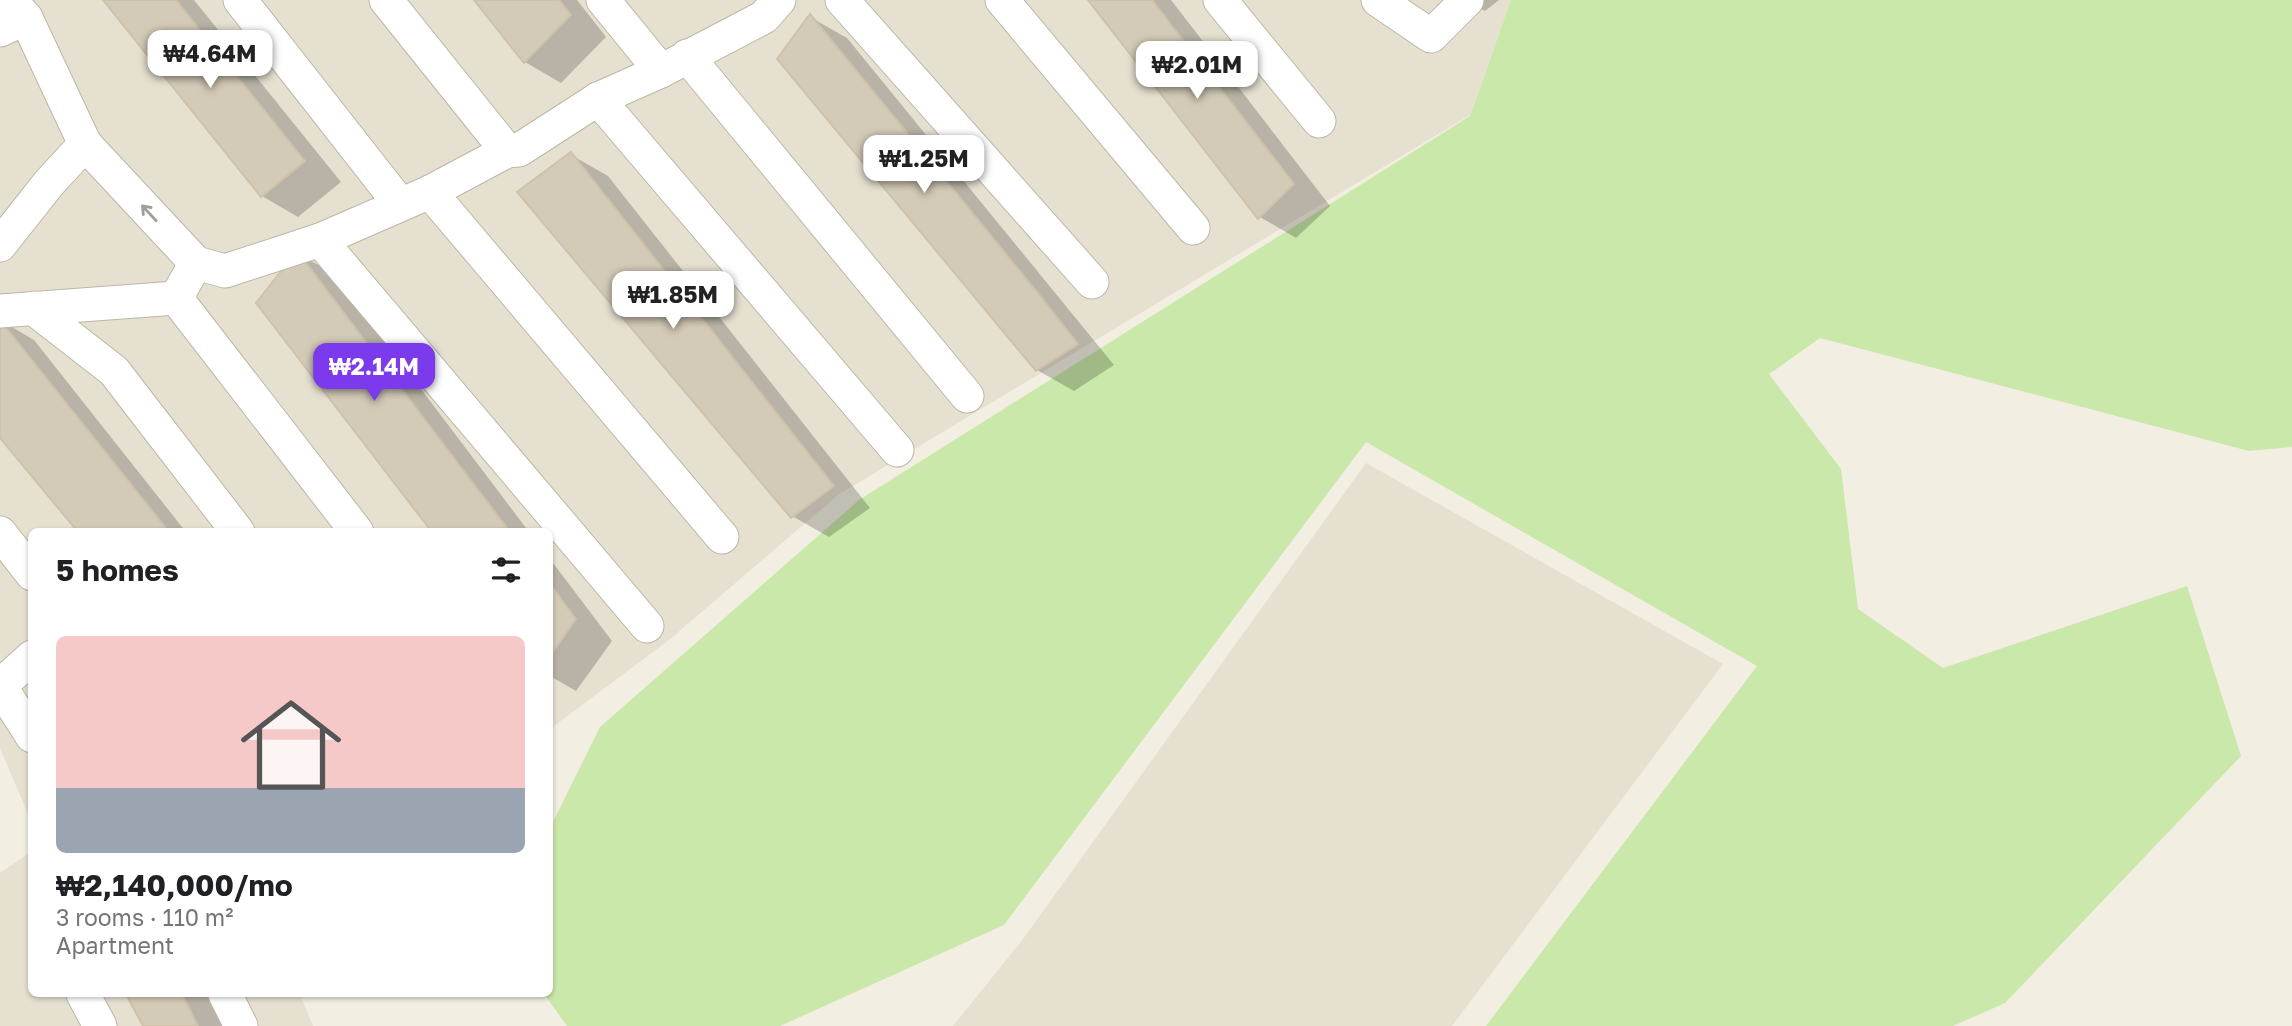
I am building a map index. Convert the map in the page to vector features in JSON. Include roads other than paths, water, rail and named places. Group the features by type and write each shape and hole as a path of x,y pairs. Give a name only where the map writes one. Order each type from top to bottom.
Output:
{"lane":[{"path":"240,0 400,204"},
{"path":"386,0 507,151"},
{"path":"603,0 674,63 967,397"},
{"path":"842,0 1092,282"},
{"path":"1002,0 1193,228"},
{"path":"1220,0 1319,121"},
{"path":"1378,0 1431,37 1467,0"},
{"path":"12,16 85,144 196,263 226,271 320,240 430,192 507,151 519,150 598,99 674,63 764,6"},
{"path":"598,99 897,450"},
{"path":"0,244 49,183 85,144"},
{"path":"430,192 722,537"},
{"path":"320,240 647,626"},
{"path":"176,298 196,263"},
{"path":"0,311 176,298"},
{"path":"176,298 354,528"},
{"path":"33,308 114,371 235,528"},
{"path":"0,533 28,569"},
{"path":"28,661 0,686 28,730"},
{"path":"85,997 100,1026"},
{"path":"227,997 242,1026"}]}
